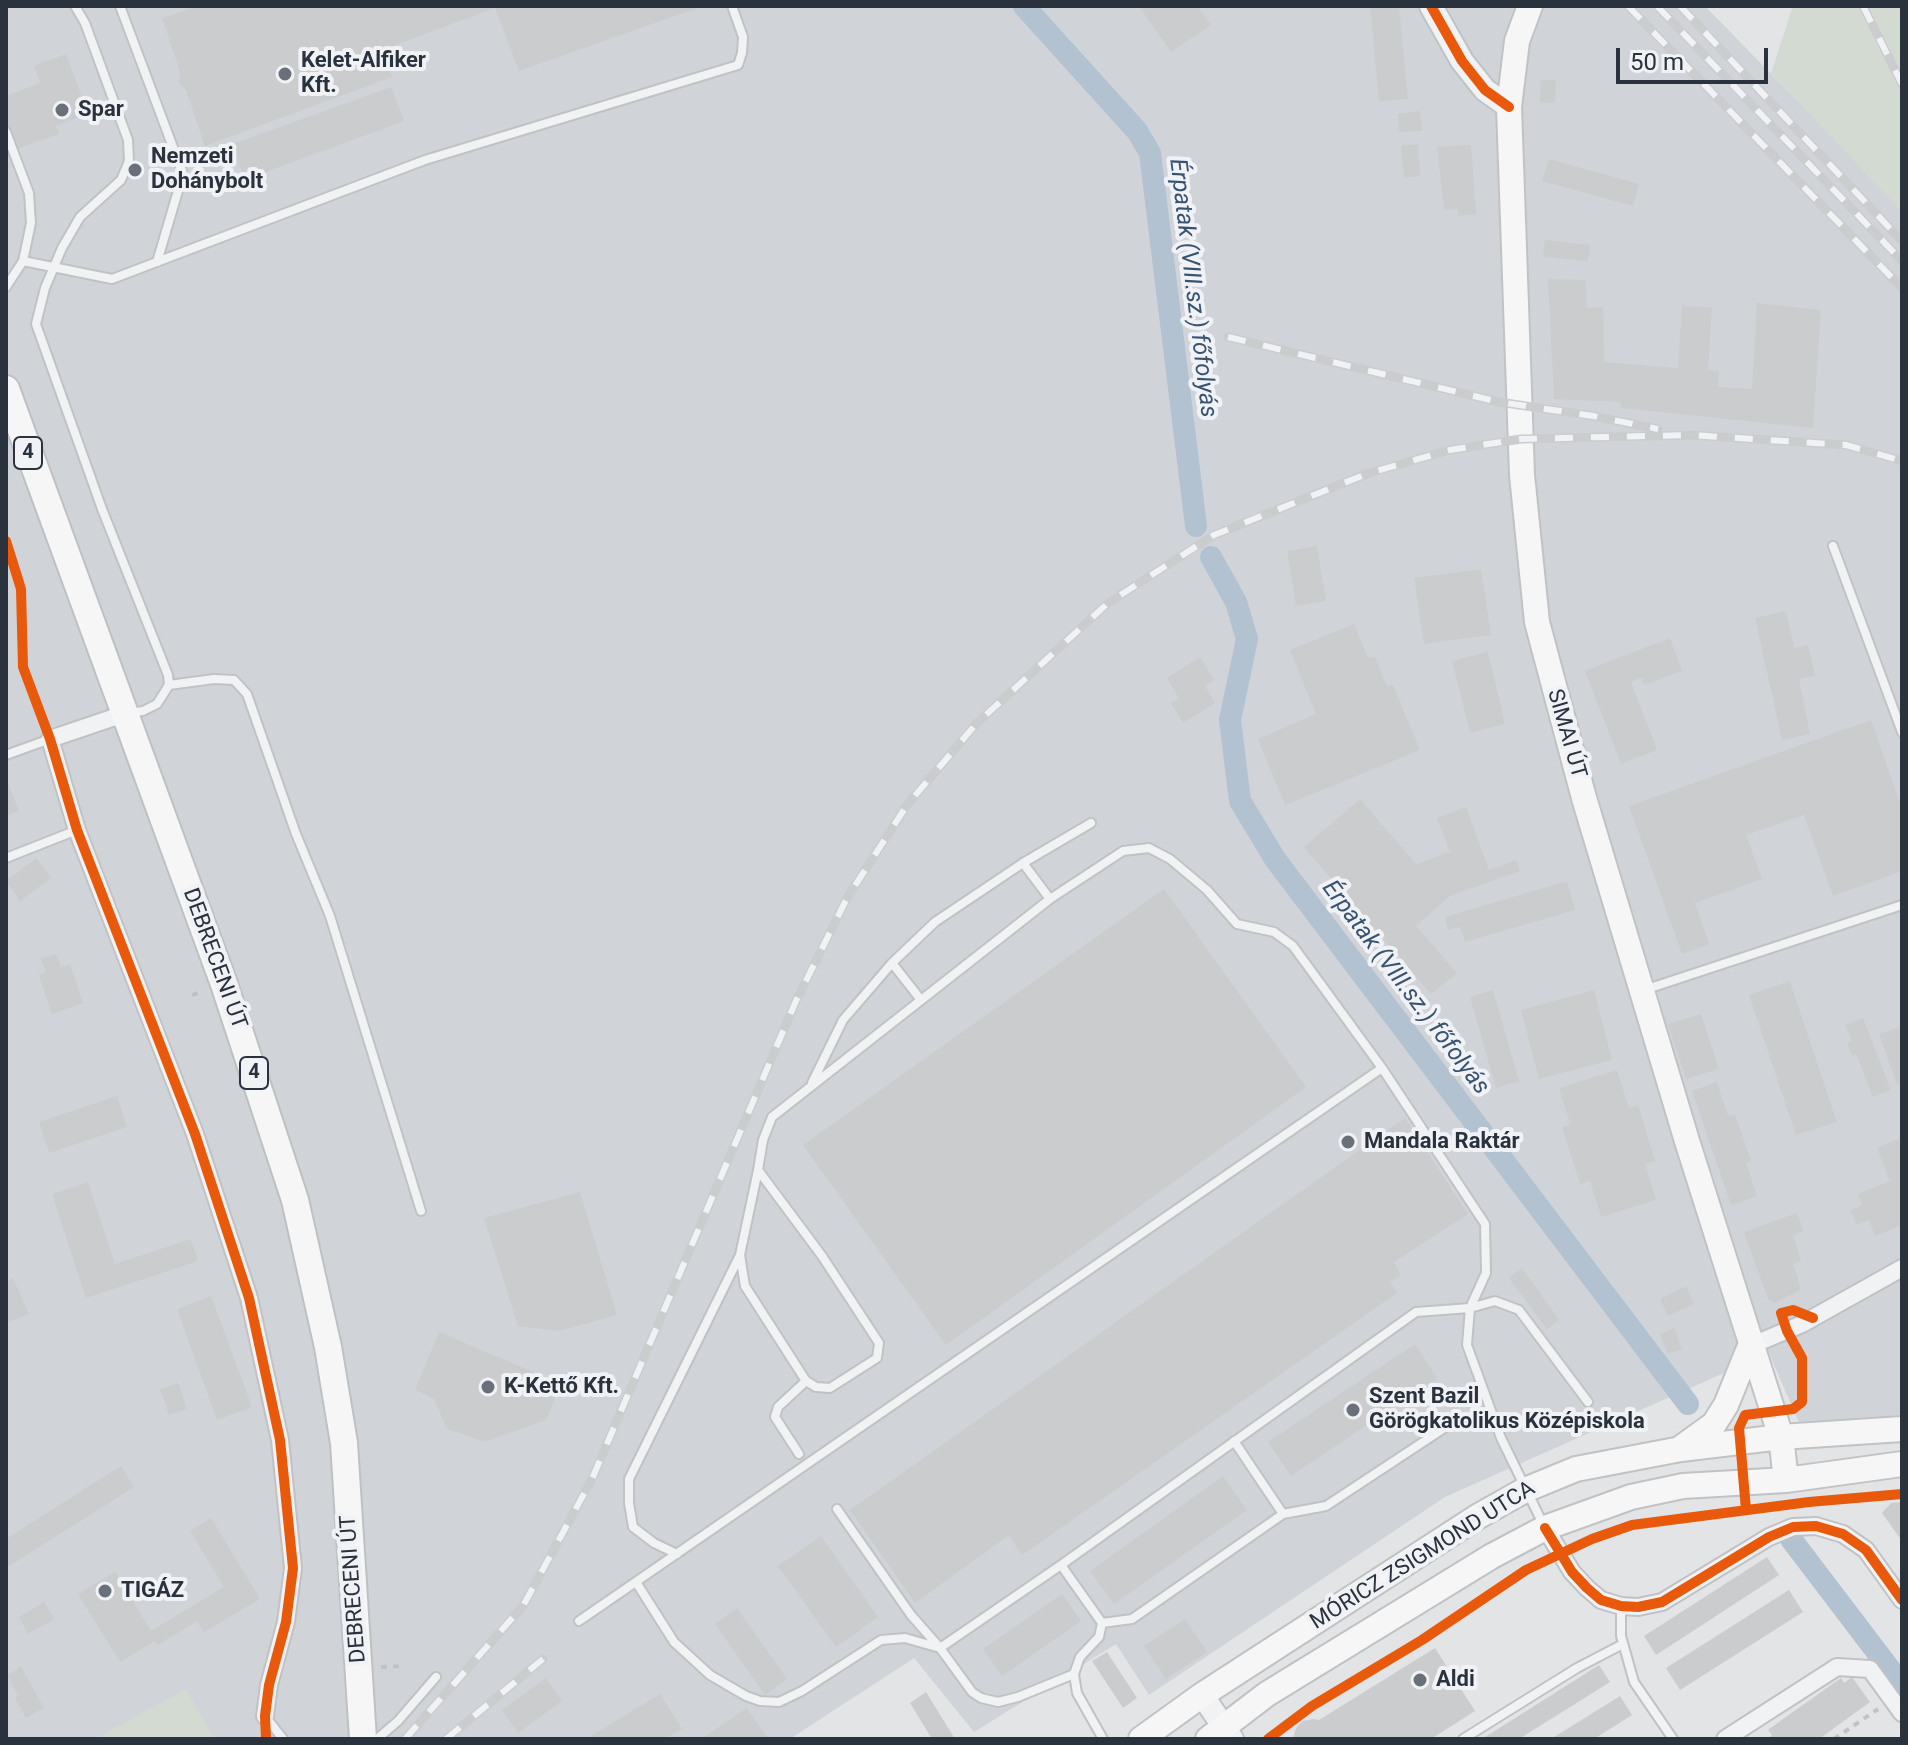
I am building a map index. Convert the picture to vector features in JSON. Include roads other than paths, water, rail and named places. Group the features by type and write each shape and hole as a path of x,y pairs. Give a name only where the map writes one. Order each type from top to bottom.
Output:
{"main road":[{"name":"SIMAI ÚT","path":"1530,6 1517,41 1509,107 1522,475 1537,622 1584,798 1750,1346 1781,1437 1786,1480"},
{"name":"DEBRECENI ÚT","path":"6,389 224,984 295,1200 325,1332 344,1443 363,1739"},
{"path":"1681,1449 1714,1424 1726,1405 1750,1346"},
{"name":"MÓRICZ ZSIGMOND UTCA","path":"1141,1739 1202,1695 1477,1517 1525,1490 1576,1469 1681,1449 1781,1437 1902,1429"},
{"name":"MÓRICZ ZSIGMOND UTCA","path":"1221,1735 1267,1694 1441,1586 1545,1528 1631,1497 1683,1486 1786,1480 1902,1464"}],"street":[{"path":"1431,6 1462,61 1485,90 1509,107"},
{"path":"124,714 50,739 77,830 200,1149 249,1298 277,1426 293,1568 286,1622 269,1685 265,1716"},
{"path":"1750,1346 1795,1328 1902,1268"},
{"path":"1545,1528 1572,1572 1587,1588 1601,1600 1621,1606 1638,1607 1662,1602 1769,1537 1793,1527 1816,1526 1843,1534 1866,1550 1902,1600"},
{"path":"1725,1739 1837,1667 1870,1669 1897,1707"},
{"path":"1202,1695 1221,1735"}],"lane":[{"path":"75,6 85,23 128,140 129,161 121,180 80,217 45,288 36,324 169,685"},
{"path":"120,6 183,174 157,262"},
{"path":"23,261 112,279 425,160 738,65 743,37 732,6"},
{"path":"6,132 29,193 31,223 23,261 6,287"},
{"path":"1833,546 1902,732"},
{"path":"169,685 214,679 234,680 247,694 296,834 330,916 421,1211"},
{"path":"124,714 143,711 157,704 169,685"},
{"path":"6,755 50,739"},
{"path":"810,1088 843,1020 892,963 935,922 1023,863 1091,823"},
{"path":"6,858 77,830"},
{"path":"677,1554 654,1543 633,1527 629,1479 740,1255 763,1140 772,1117 1050,899 1123,851 1149,848 1170,859 1207,890 1237,924 1274,932 1293,946 1382,1068 1485,1224 1486,1273 1470,1308 1467,1345 1501,1438 1545,1528"},
{"path":"1023,863 1050,899"},
{"path":"1643,991 1902,905"},
{"path":"892,963 921,1000"},
{"path":"579,1621 1382,1068"},
{"path":"740,1255 745,1286 806,1381 816,1387 830,1388 877,1358 879,1343 822,1256 758,1170"},
{"path":"940,1648 1416,1312 1470,1308 1495,1301 1519,1310 1588,1402"},
{"path":"799,1454 775,1417 778,1407 806,1381"},
{"path":"1102,1623 1132,1619 1283,1514 1326,1506 1458,1419"},
{"path":"1234,1441 1283,1514"},
{"path":"837,1509 911,1615 972,1692 998,1702 1074,1674"},
{"path":"1061,1565 1102,1623 1099,1637 1080,1657 1074,1674 1077,1693 1103,1739"},
{"path":"636,1582 674,1642 725,1686 760,1701 779,1702 802,1691 881,1640 905,1638 940,1648"},
{"path":"1621,1606 1623,1644 1634,1682 1673,1739"},
{"path":"1463,1739 1577,1668 1623,1644"},
{"path":"377,1739 398,1721 436,1677"},
{"path":"265,1716 283,1739"}],"waterway":[{"name":"Érpatak (VIII.sz.) főfolyás","path":"1024,6 1137,131 1150,153 1196,526"},
{"name":"Érpatak (VIII.sz.) főfolyás","path":"1211,557 1236,602 1247,639 1230,720 1240,801 1275,859 1688,1404"},
{"name":"Érpatak (VIII.sz.) főfolyás","path":"1791,1539 1902,1685"}],"railway":[{"path":"1628,6 1902,288"},
{"path":"1657,6 1902,261"},
{"path":"1680,6 1902,241"},
{"path":"1863,6 1902,84"},
{"path":"1228,337 1499,402 1658,429"},
{"path":"405,1739 523,1606 592,1479 796,1001 847,898 907,805 976,724 1108,603 1214,535 1369,473 1450,450 1521,439 1691,435 1846,445 1902,461"},
{"path":"446,1739 543,1659"}],"place":[{"name":"Kelet-Alfiker Kft.","path":"285,74"},
{"name":"Spar","path":"62,110"},
{"name":"Nemzeti Dohánybolt","path":"135,170"},
{"name":"Mandala Raktár","path":"1348,1142"},
{"name":"K-Kettő Kft.","path":"488,1387"},
{"name":"Szent Bazil Görögkatolikus Középiskola","path":"1353,1410"},
{"name":"TIGÁZ","path":"105,1591"},
{"name":"Aldi","path":"1420,1680"}]}
